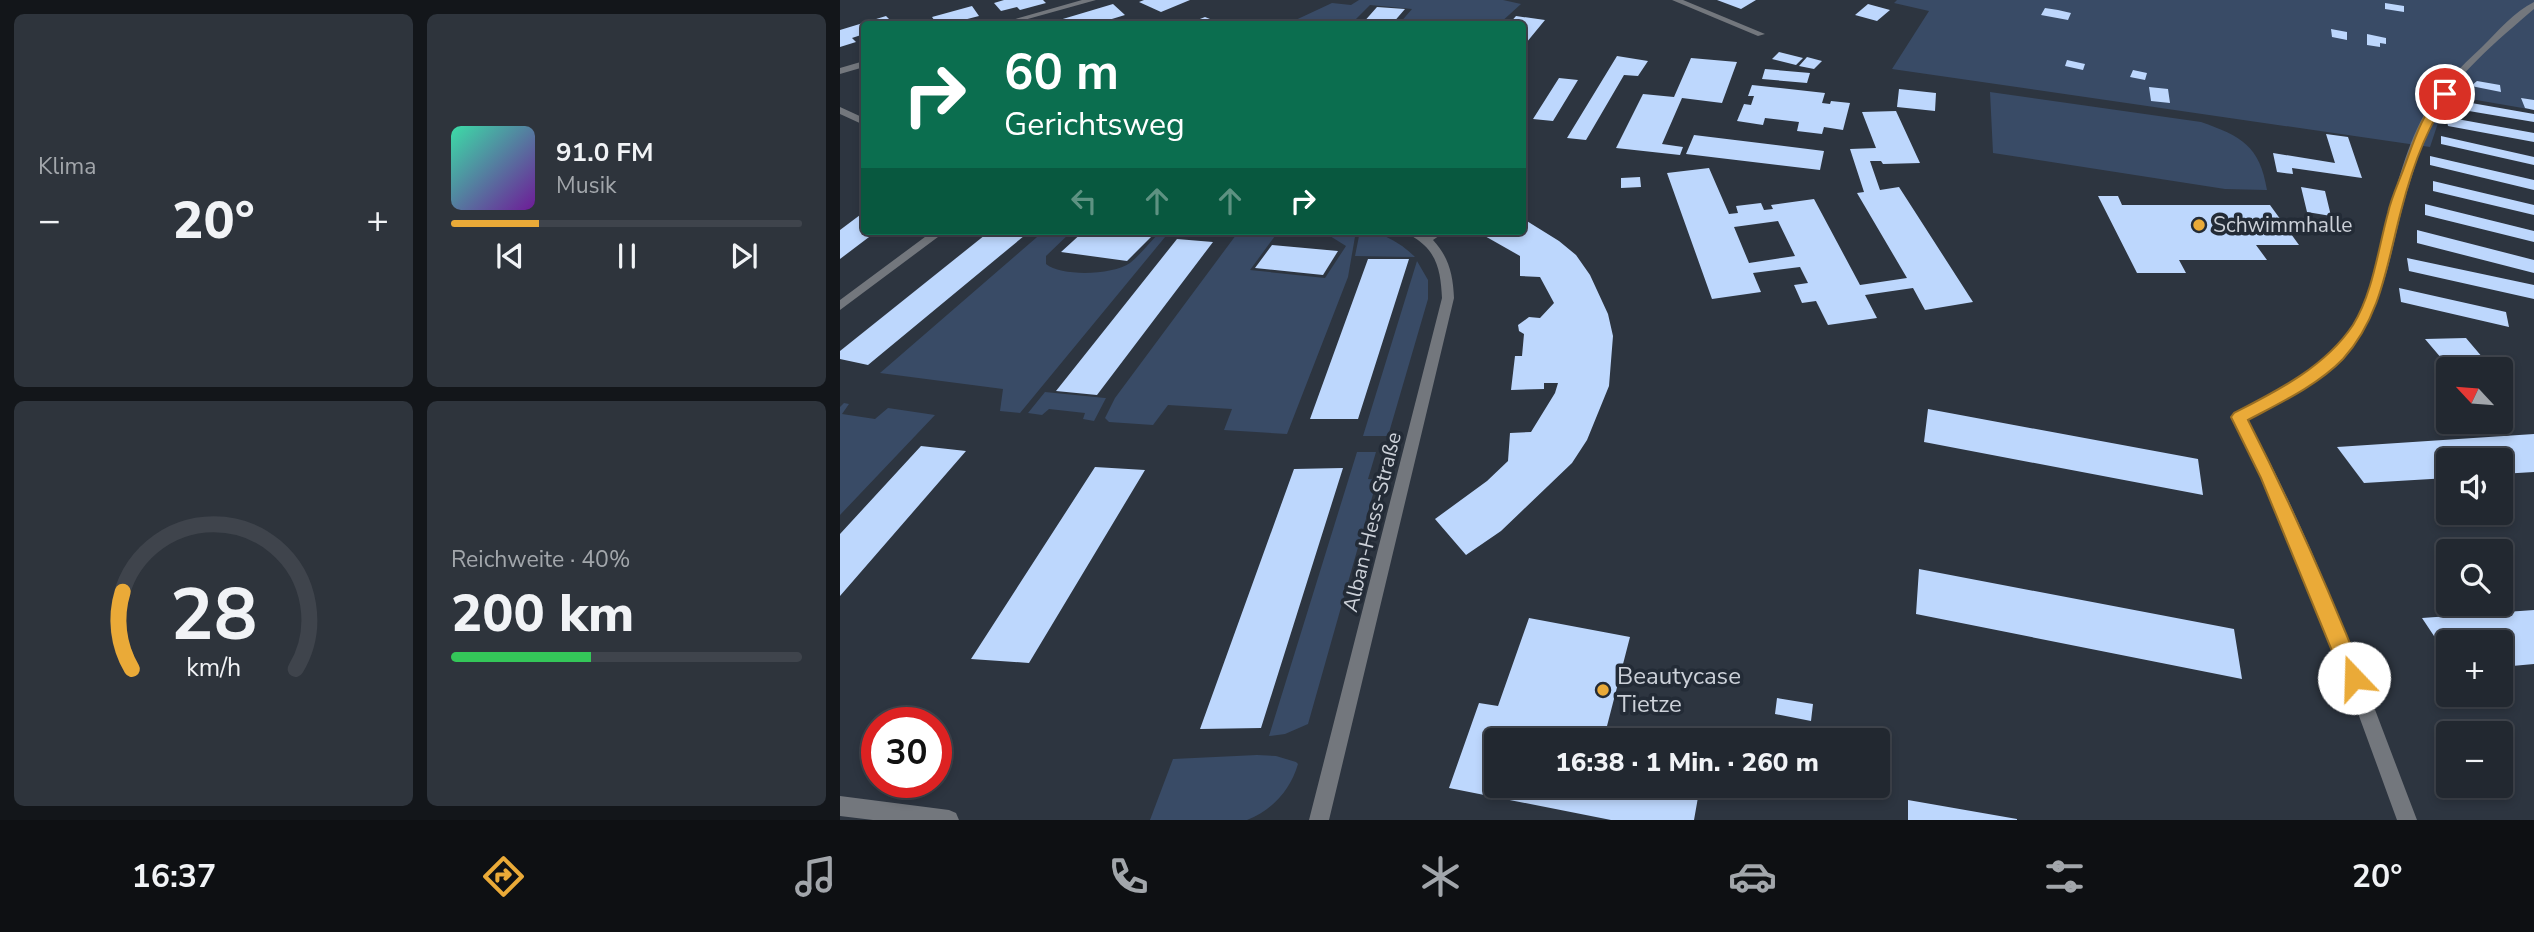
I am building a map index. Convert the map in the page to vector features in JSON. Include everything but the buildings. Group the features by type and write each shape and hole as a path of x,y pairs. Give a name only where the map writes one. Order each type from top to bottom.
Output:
{"street":[{"path":"1013,21 1092,0"},
{"path":"1676,0 1761,34"},
{"path":"2406,820 2328,612 2260,456 2239,417 2288,392 2336,356 2360,326 2375,293 2395,209 2432,109 2479,58 2534,5"},
{"path":"840,71 861,65"},
{"path":"840,110 861,120"},
{"path":"840,306 935,235"},
{"name":"Alban-Hess-Straße","path":"1319,820 1448,298 1442,260 1433,235"},
{"path":"840,806 949,820"}],"shaded area":[{"path":"1359,0 1503,0 1521,4 1502,21 1402,21 1412,9 1370,5 1354,21 1293,21 1332,3 1351,5"},
{"path":"1897,0 2534,0 2534,110 2459,97 2441,114 2430,147 1892,69 1929,11 1894,3"},
{"path":"1990,92 2201,122 2238,138 2254,153 2264,175 2267,190 2225,189 1993,153"},
{"path":"1039,235 1068,235 1046,256 1046,264 1063,271 1088,273 1122,267 1130,263 1157,235 1167,235 1020,413 1000,411 1003,389 880,373"},
{"path":"1236,235 1288,235 1275,236 1250,270 1325,278 1346,246 1330,235 1355,235 1348,277 1287,434 1224,430 1232,409 1168,405 1153,425 1109,422 1105,418 1115,398"},
{"path":"1359,235 1380,235 1415,257 1355,256"},
{"path":"1417,261 1428,280 1428,299 1388,436 1363,436"},
{"path":"1045,392 1106,398 1094,421 1083,419 1085,413 1049,409 1042,415 1028,413"},
{"path":"844,403 849,404 842,414 875,419 888,408 935,415 840,515 840,407"},
{"path":"1357,452 1376,452 1368,479 1377,480 1308,724 1285,734 1269,736"},
{"path":"1276,756 1298,764 1285,791 1272,805 1256,816 1247,820 1150,820 1173,759"}],"place":[{"name":"Schwimmhalle","path":"2199,225"},
{"name":"Beautycase Tietze","path":"1603,690"}],"route":[{"path":"2354,678 2270,478 2239,417 2288,392 2336,356 2360,326 2375,293 2395,209 2415,154 2432,109 2445,94"}]}
